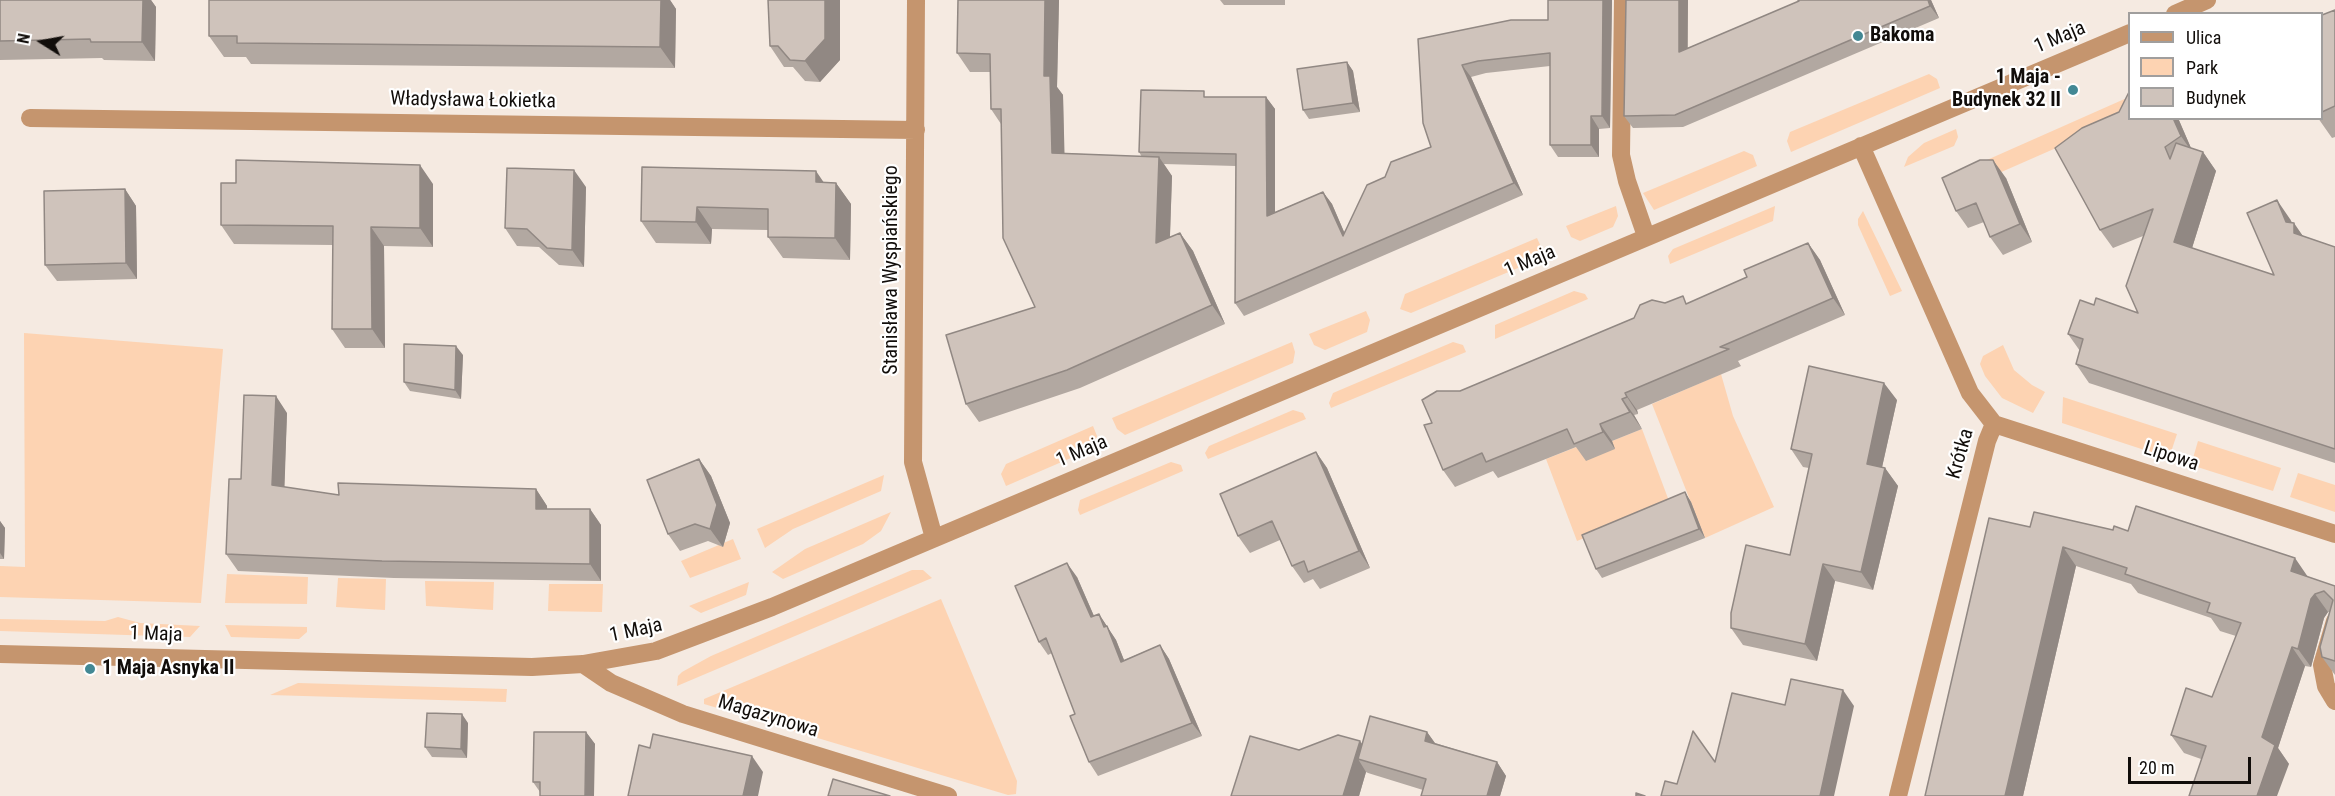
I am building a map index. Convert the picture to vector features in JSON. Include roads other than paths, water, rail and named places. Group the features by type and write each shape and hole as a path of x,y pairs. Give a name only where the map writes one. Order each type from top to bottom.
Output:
{"street":[{"name":"Stanisława Wyspiańskiego","path":"916,0 914,462 934,538"},
{"path":"1623,0 1622,155 1629,190 1646,236"},
{"path":"2180,12 2207,0"},
{"name":"1 Maja","path":"0,654 532,668 630,657 691,640 2128,34"},
{"name":"Władysława Łokietka","path":"30,118 916,130"},
{"name":"Krótka","path":"1861,146 1970,393 1994,424 1987,441 1898,796"},
{"name":"Lipowa","path":"1994,424 2335,534"},
{"path":"2335,621 2322,665 2326,686 2335,701"},
{"name":"Magazynowa","path":"583,664 611,683 683,714 948,796"}],"place":[{"name":"Bakoma","path":"1858,36"},
{"name":"1 Maja - Budynek 32 II","path":"2073,90"},
{"name":"1 Maja Asnyka II","path":"90,669"}]}
